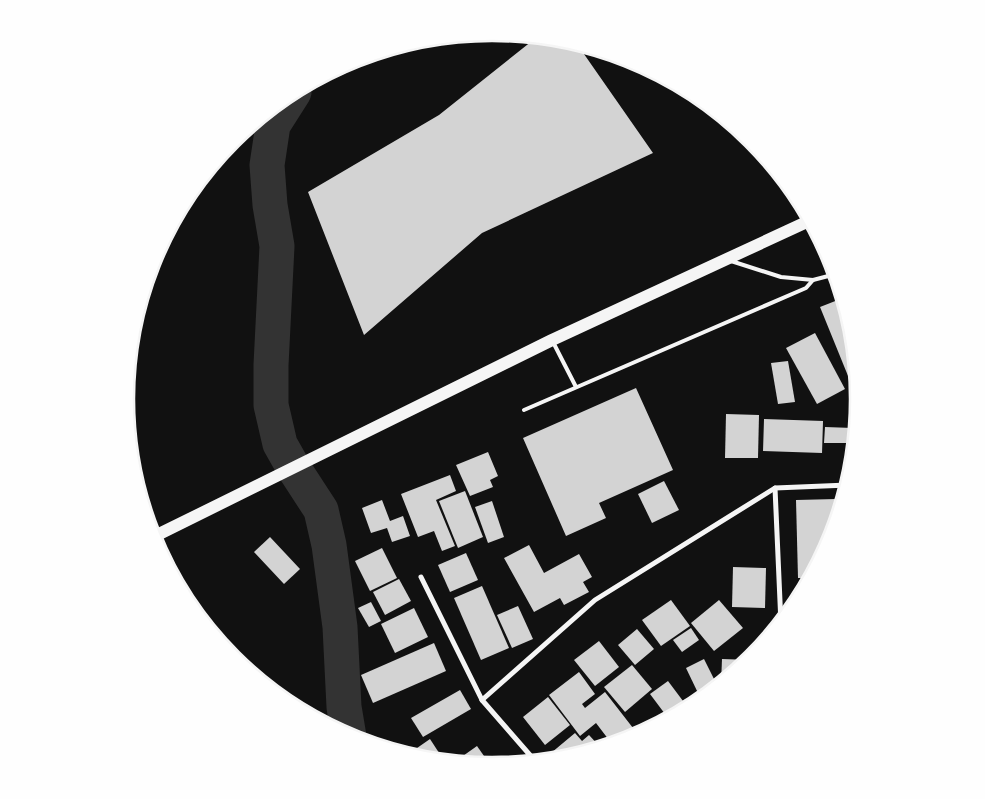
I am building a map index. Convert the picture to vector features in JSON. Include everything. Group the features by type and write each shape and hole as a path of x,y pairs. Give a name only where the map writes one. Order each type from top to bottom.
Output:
{"main road":[{"path":"161,533 552,340 805,223"}],"street":[{"path":"482,700 595,600 775,488 840,485"},
{"path":"775,488 780,614"},
{"path":"421,577 482,700 531,756"}],"lane":[{"path":"727,260 781,277 813,280 829,276"},
{"path":"524,410 806,288 813,280"},
{"path":"552,340 576,387"}],"building":[{"path":"529,43 562,48 583,53 653,153 482,233 364,335 308,192 439,115"},
{"path":"837,300 848,353 850,381 820,307"},
{"path":"815,333 845,389 817,404 786,348"},
{"path":"788,361 795,402 778,404 771,363"},
{"path":"636,388 673,470 599,503 606,518 566,536 523,438"},
{"path":"726,414 759,415 758,458 725,458"},
{"path":"764,419 823,421 822,453 763,451"},
{"path":"825,427 850,428 848,443 824,443"},
{"path":"488,452 498,476 490,480 493,487 470,496 456,465"},
{"path":"450,475 456,491 436,500 455,546 442,551 434,531 418,537 401,494"},
{"path":"664,481 679,510 652,523 638,494"},
{"path":"465,491 483,537 458,548 439,501"},
{"path":"836,499 823,537 804,578 798,578 796,500"},
{"path":"382,500 390,521 403,516 410,536 392,542 387,528 371,533 362,508"},
{"path":"492,501 504,537 488,543 475,507"},
{"path":"270,537 300,569 284,584 254,552"},
{"path":"529,545 544,573 579,554 592,577 583,582 589,592 564,605 560,598 534,612 504,558"},
{"path":"382,548 397,578 370,591 355,561"},
{"path":"466,553 478,580 450,592 438,565"},
{"path":"733,567 766,568 765,608 732,607"},
{"path":"399,579 411,601 385,615 373,592"},
{"path":"482,586 509,648 481,660 454,598"},
{"path":"671,600 690,626 661,646 642,620"},
{"path":"719,600 743,628 714,651 691,623"},
{"path":"371,602 381,621 369,627 358,608"},
{"path":"518,606 533,639 512,648 497,615"},
{"path":"414,608 428,637 395,653 381,624"},
{"path":"691,628 699,640 682,652 673,640"},
{"path":"637,629 654,649 635,665 618,645"},
{"path":"599,641 619,667 595,686 574,660"},
{"path":"434,643 446,671 373,703 361,675"},
{"path":"704,659 715,681 698,693 686,668"},
{"path":"722,659 739,660 729,669 721,675"},
{"path":"632,665 652,689 625,712 604,687"},
{"path":"579,672 595,694 582,704 585,708 605,692 633,728 608,739 596,723 580,736 549,695"},
{"path":"668,681 683,701 665,714 650,694"},
{"path":"460,690 471,709 423,737 411,718"},
{"path":"548,697 570,725 545,745 523,717"},
{"path":"575,733 582,741 589,735 596,743 585,746 551,753"},
{"path":"430,739 440,754 423,751 415,749"},
{"path":"477,746 485,758 469,757 462,756"}],"waterway":[{"path":"284,108 273,125 267,165 270,205 277,246 271,365 271,405 280,444 321,510 329,545 340,627 344,707 347,727"}]}
